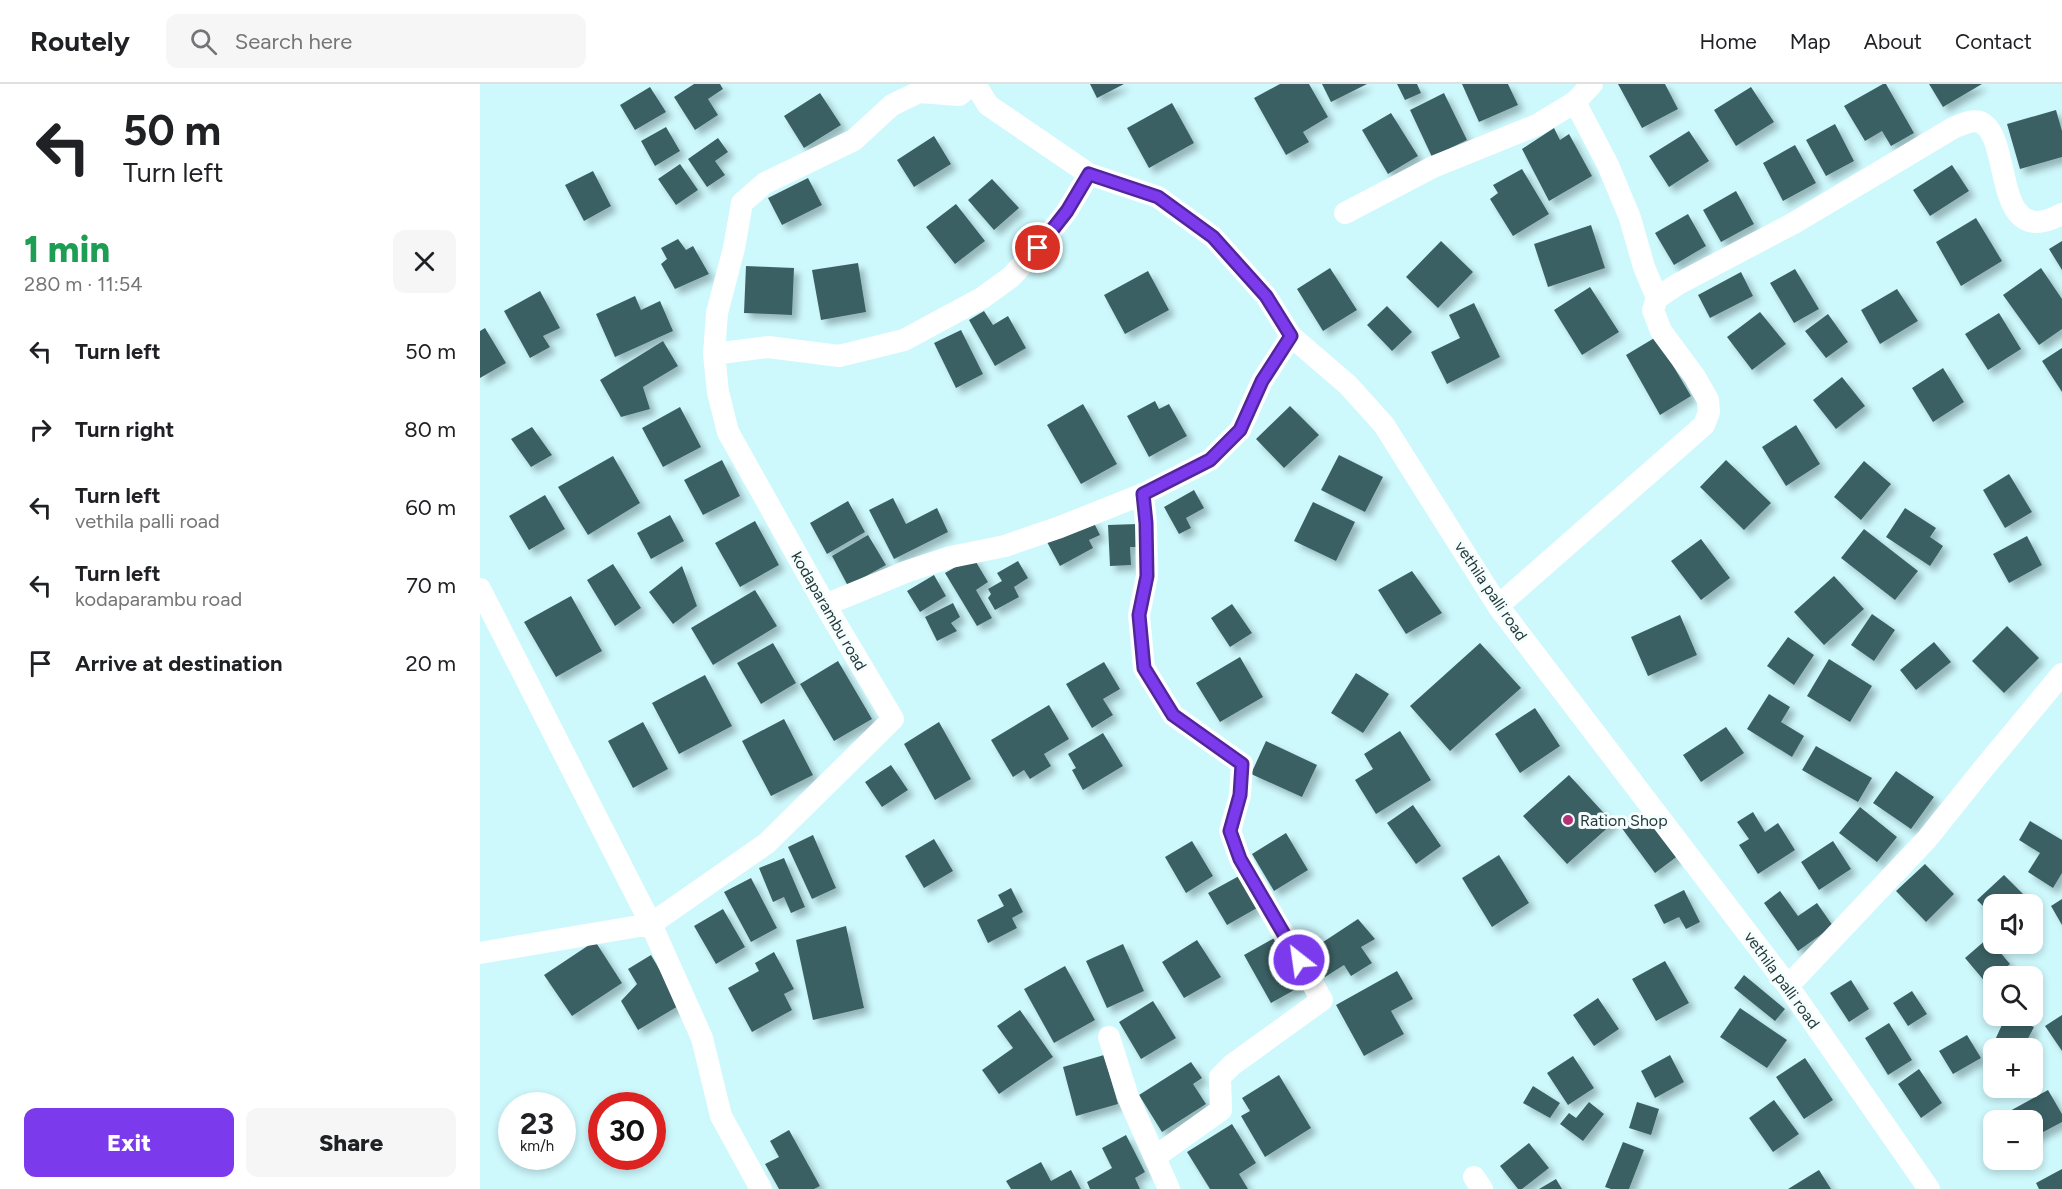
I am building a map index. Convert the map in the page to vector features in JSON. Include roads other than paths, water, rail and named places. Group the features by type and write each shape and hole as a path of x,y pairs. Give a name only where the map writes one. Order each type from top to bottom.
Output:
{"street":[{"name":"vethila palli road","path":"974,84 988,105 1089,174 1158,197 1213,237 1266,296 1291,336 1348,385 1384,425 1498,606 1788,986 1929,1189"},
{"name":"kodaparambu road","path":"651,924 766,843 893,719 825,605 728,432 718,392 714,354 717,313 734,248 742,203 765,183 854,140 892,105 919,92 959,95 974,84"},
{"path":"1345,213 1433,167 1537,125 1575,102 1592,84"},
{"path":"1575,102 1608,165 1630,218 1644,267 1658,298"},
{"path":"1498,606 1704,424 1708,412 1708,400 1695,377 1661,331 1653,310 1658,298 1678,284 1794,223 1953,128 1971,121 1980,122 1990,133 2001,164 2005,185 2020,215 2028,221 2038,222 2062,214"},
{"path":"714,354 768,347 839,356 904,340 982,298 1011,277 1038,248 1067,211 1089,174"},
{"path":"825,605 908,571 951,557 1005,546 1060,527 1143,494 1210,460 1240,430 1262,381 1291,336"},
{"path":"1143,494 1147,576 1139,615 1144,668 1173,715 1242,764 1240,795 1230,831 1240,859 1322,1000 1232,1065 1220,1077 1221,1110 1155,1157"},
{"path":"480,589 651,924 702,1038 721,1116 762,1189"},
{"path":"1788,986 1927,839 2062,674"},
{"path":"480,953 651,924"},
{"path":"1109,1037 1128,1097 1169,1189"}],"place":[{"name":"Ration Shop","path":"1568,820"}]}
